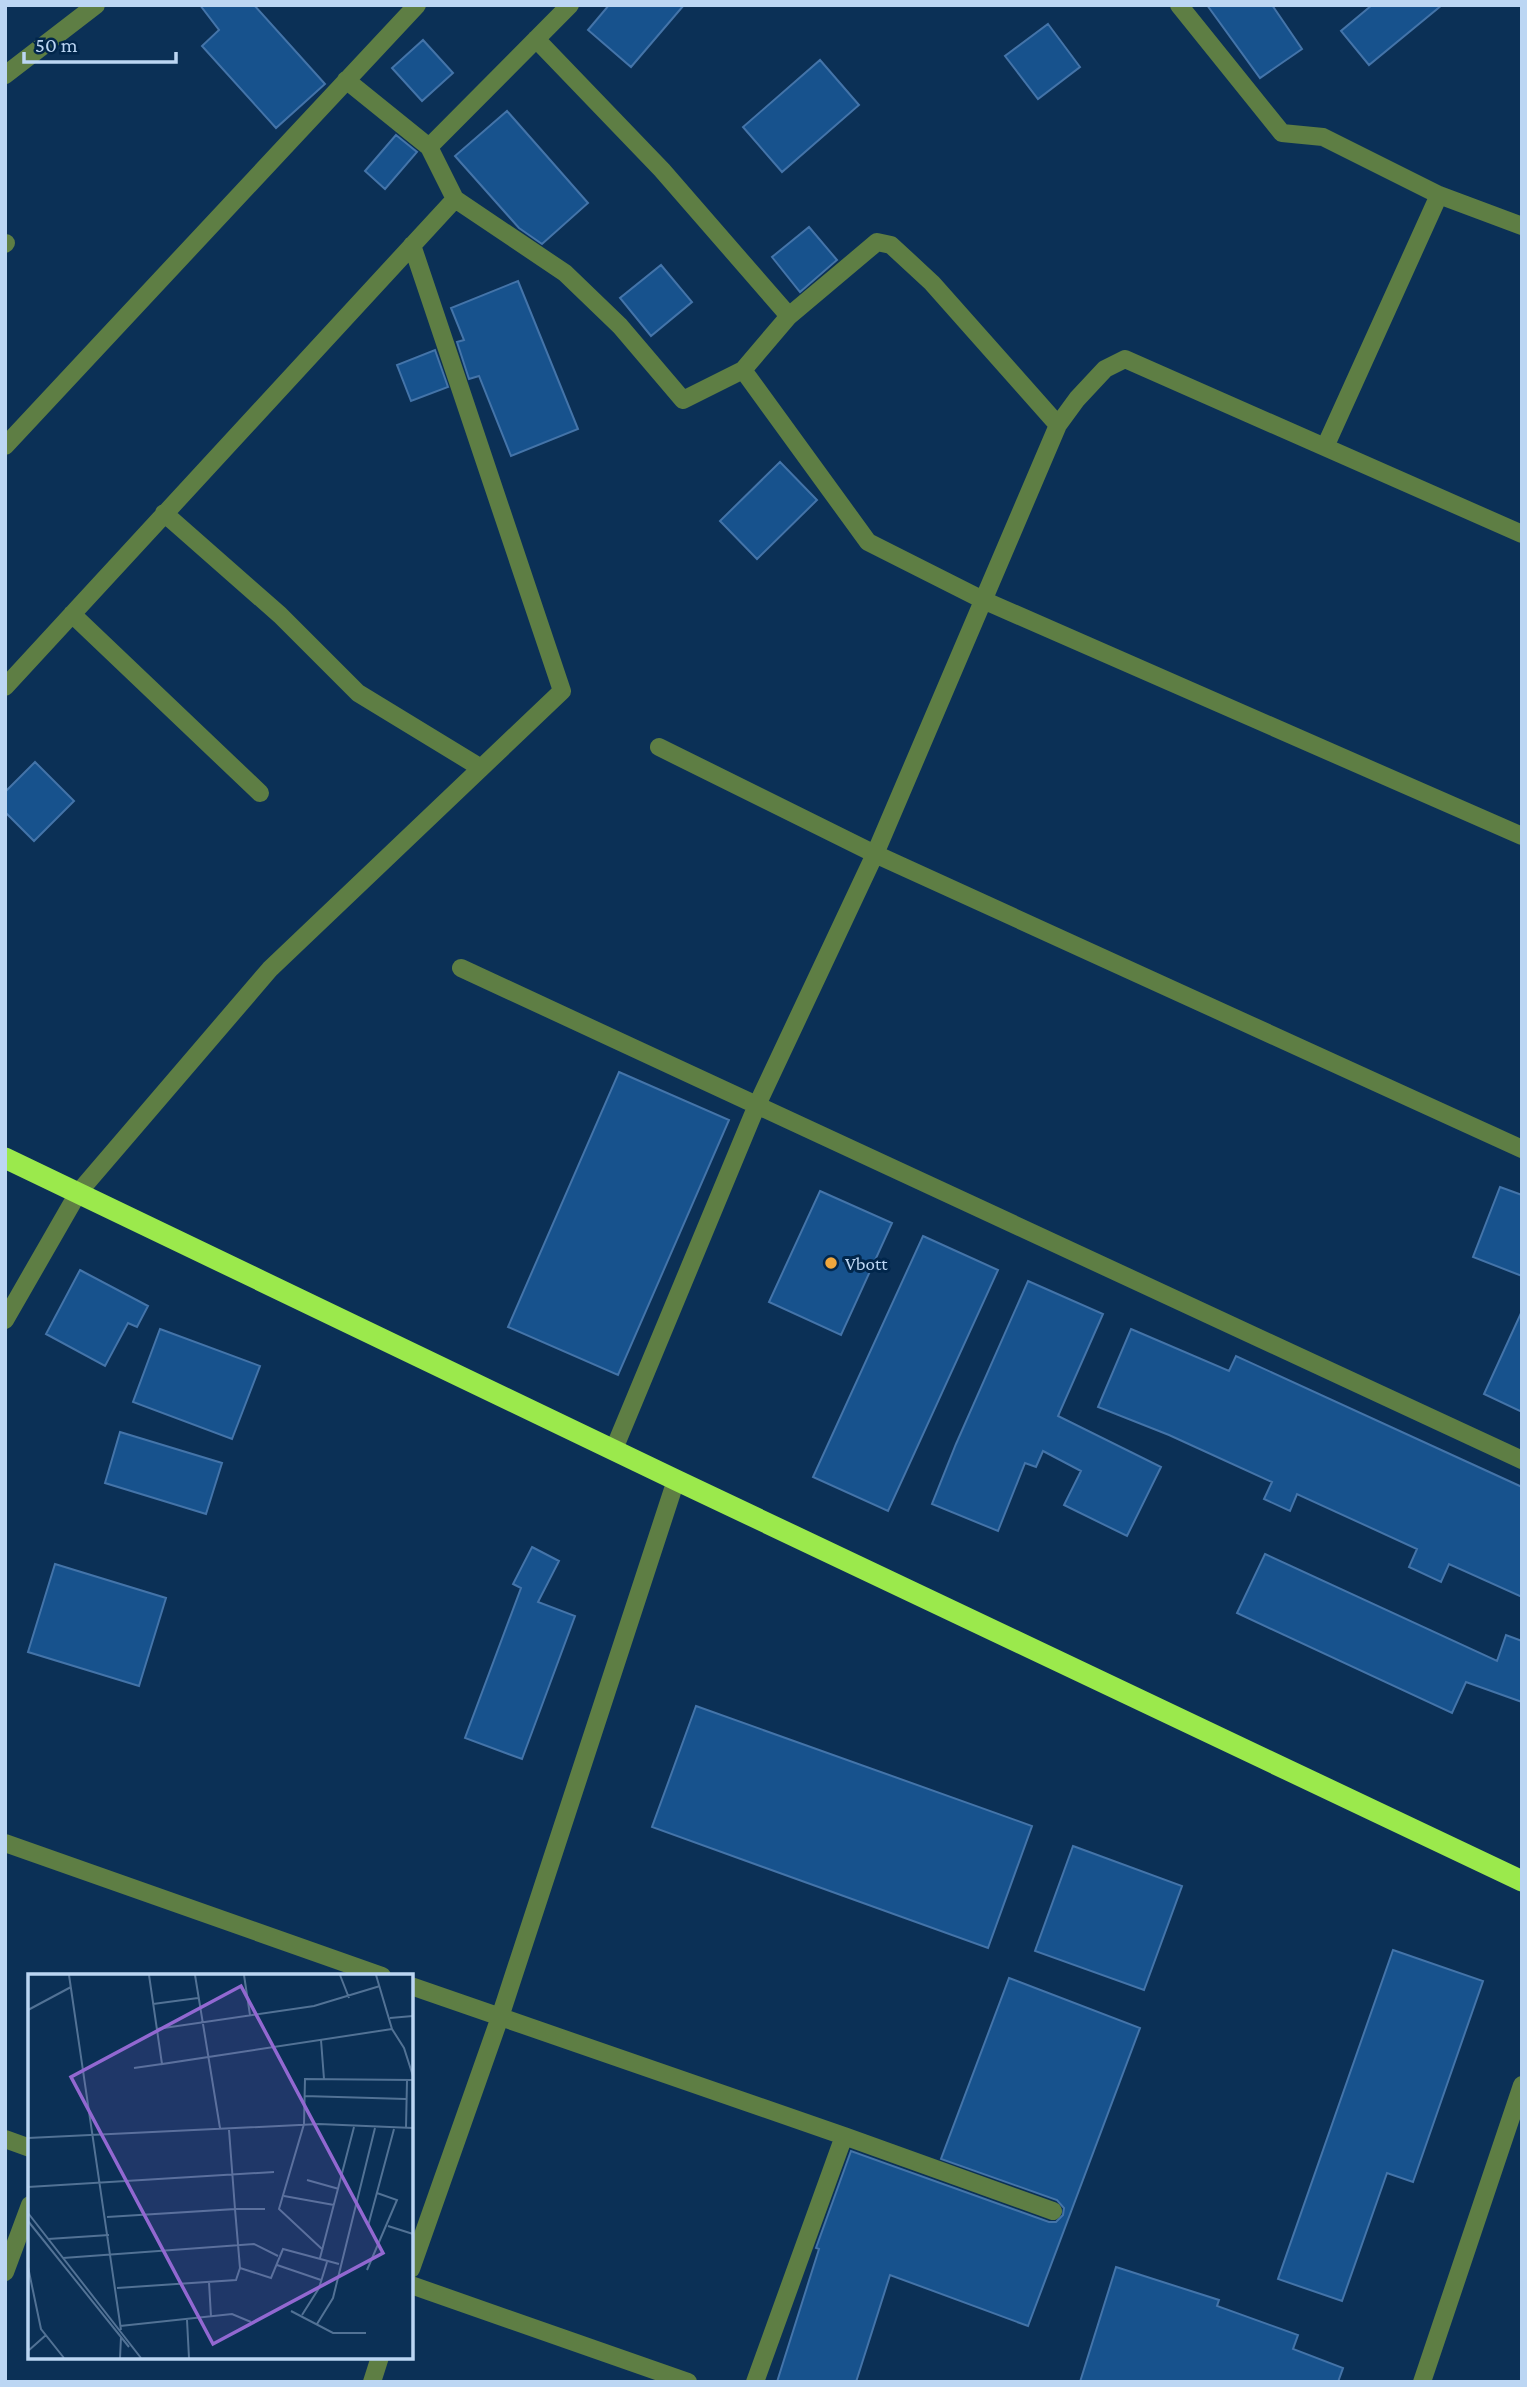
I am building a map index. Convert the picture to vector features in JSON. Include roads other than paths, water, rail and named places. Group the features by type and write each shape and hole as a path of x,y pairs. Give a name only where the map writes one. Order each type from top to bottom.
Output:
{"highway":[{"path":"5,1158 1522,1881"}],"street":[{"path":"5,75 96,5"},
{"path":"5,446 417,5"},
{"path":"429,147 570,5"},
{"path":"1179,5 1282,133 1323,137 1439,195 1522,226"},
{"path":"536,39 662,170 789,316"},
{"path":"346,80 429,147 455,199 565,274 620,326 683,400 743,370 789,316 877,242 891,245 932,283 1058,425"},
{"path":"1325,447 1439,195"},
{"path":"5,687 455,199"},
{"path":"5,1320 78,1193 270,970 562,691 412,245"},
{"path":"614,1449 757,1105 875,854 1058,425 1077,399 1105,369 1125,359 1522,534"},
{"path":"743,370 868,542 983,600 1522,836"},
{"path":"164,513 280,615 358,693 481,768"},
{"path":"72,614 260,793"},
{"path":"659,747 875,854 1522,1149"},
{"path":"461,968 1522,1460"},
{"path":"413,2263 499,2017 676,1480"},
{"path":"5,1843 376,1974"},
{"path":"413,1987 1054,2211"},
{"path":"1422,2382 1522,2085"},
{"path":"755,2382 844,2136"},
{"path":"5,2139 28,2147"},
{"path":"5,2272 28,2210"},
{"path":"413,2286 688,2382"},
{"path":"372,2382 379,2359"}],"place":[{"name":"Vbott","path":"831,1263"}]}
